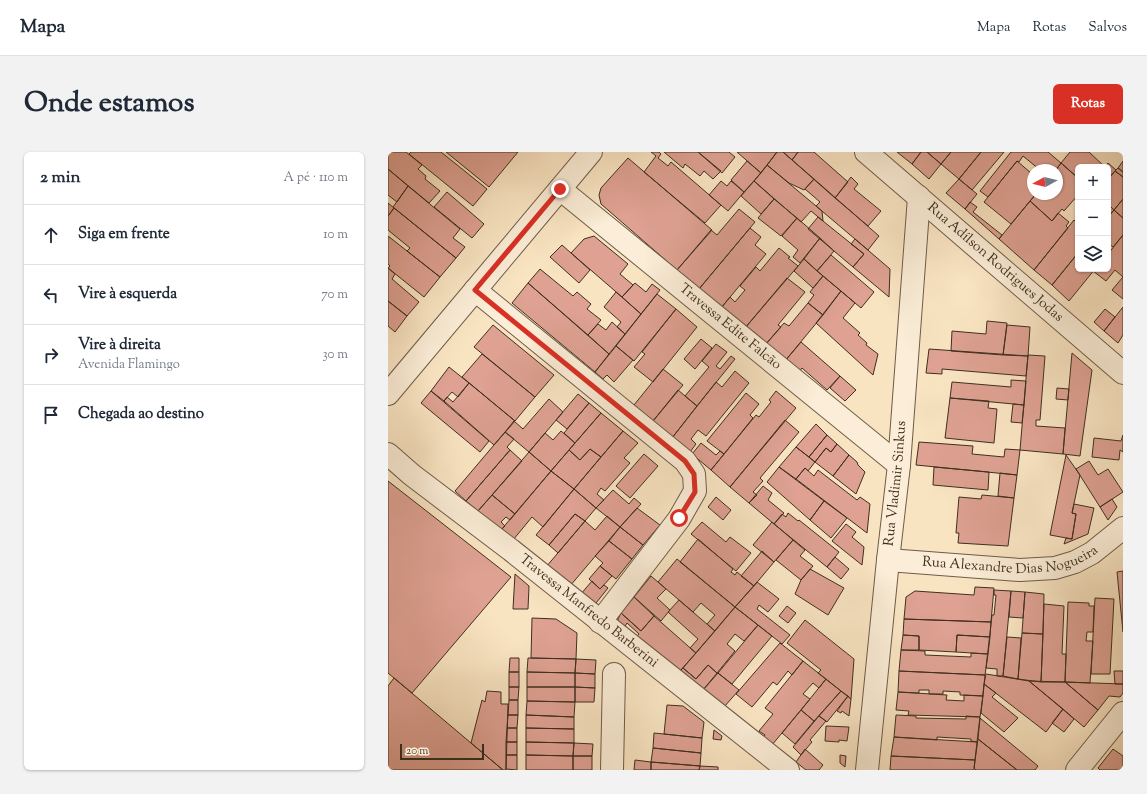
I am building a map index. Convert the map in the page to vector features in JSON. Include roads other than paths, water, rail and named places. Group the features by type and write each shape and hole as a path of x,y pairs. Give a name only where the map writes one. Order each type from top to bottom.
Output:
{"street":[{"path":"388,394 591,152"},
{"name":"Rua Adílson Rodrigues Jodas","path":"866,152 1123,373"},
{"name":"Travessa Edite Falcão","path":"560,189 899,466"},
{"name":"Rua Vladimir Sinkus","path":"867,770 899,466 919,197"},
{"path":"475,290 685,461 694,474 695,492 679,518 600,622"},
{"name":"Travessa Manfredo Barberini","path":"388,454 412,475 511,550 788,770"},
{"name":"Rua Alexandre Dias Nogueira","path":"888,560 1020,570 1055,568 1075,562 1092,553 1123,528"},
{"path":"612,770 614,674"},
{"path":"1076,770 1123,713"}]}
